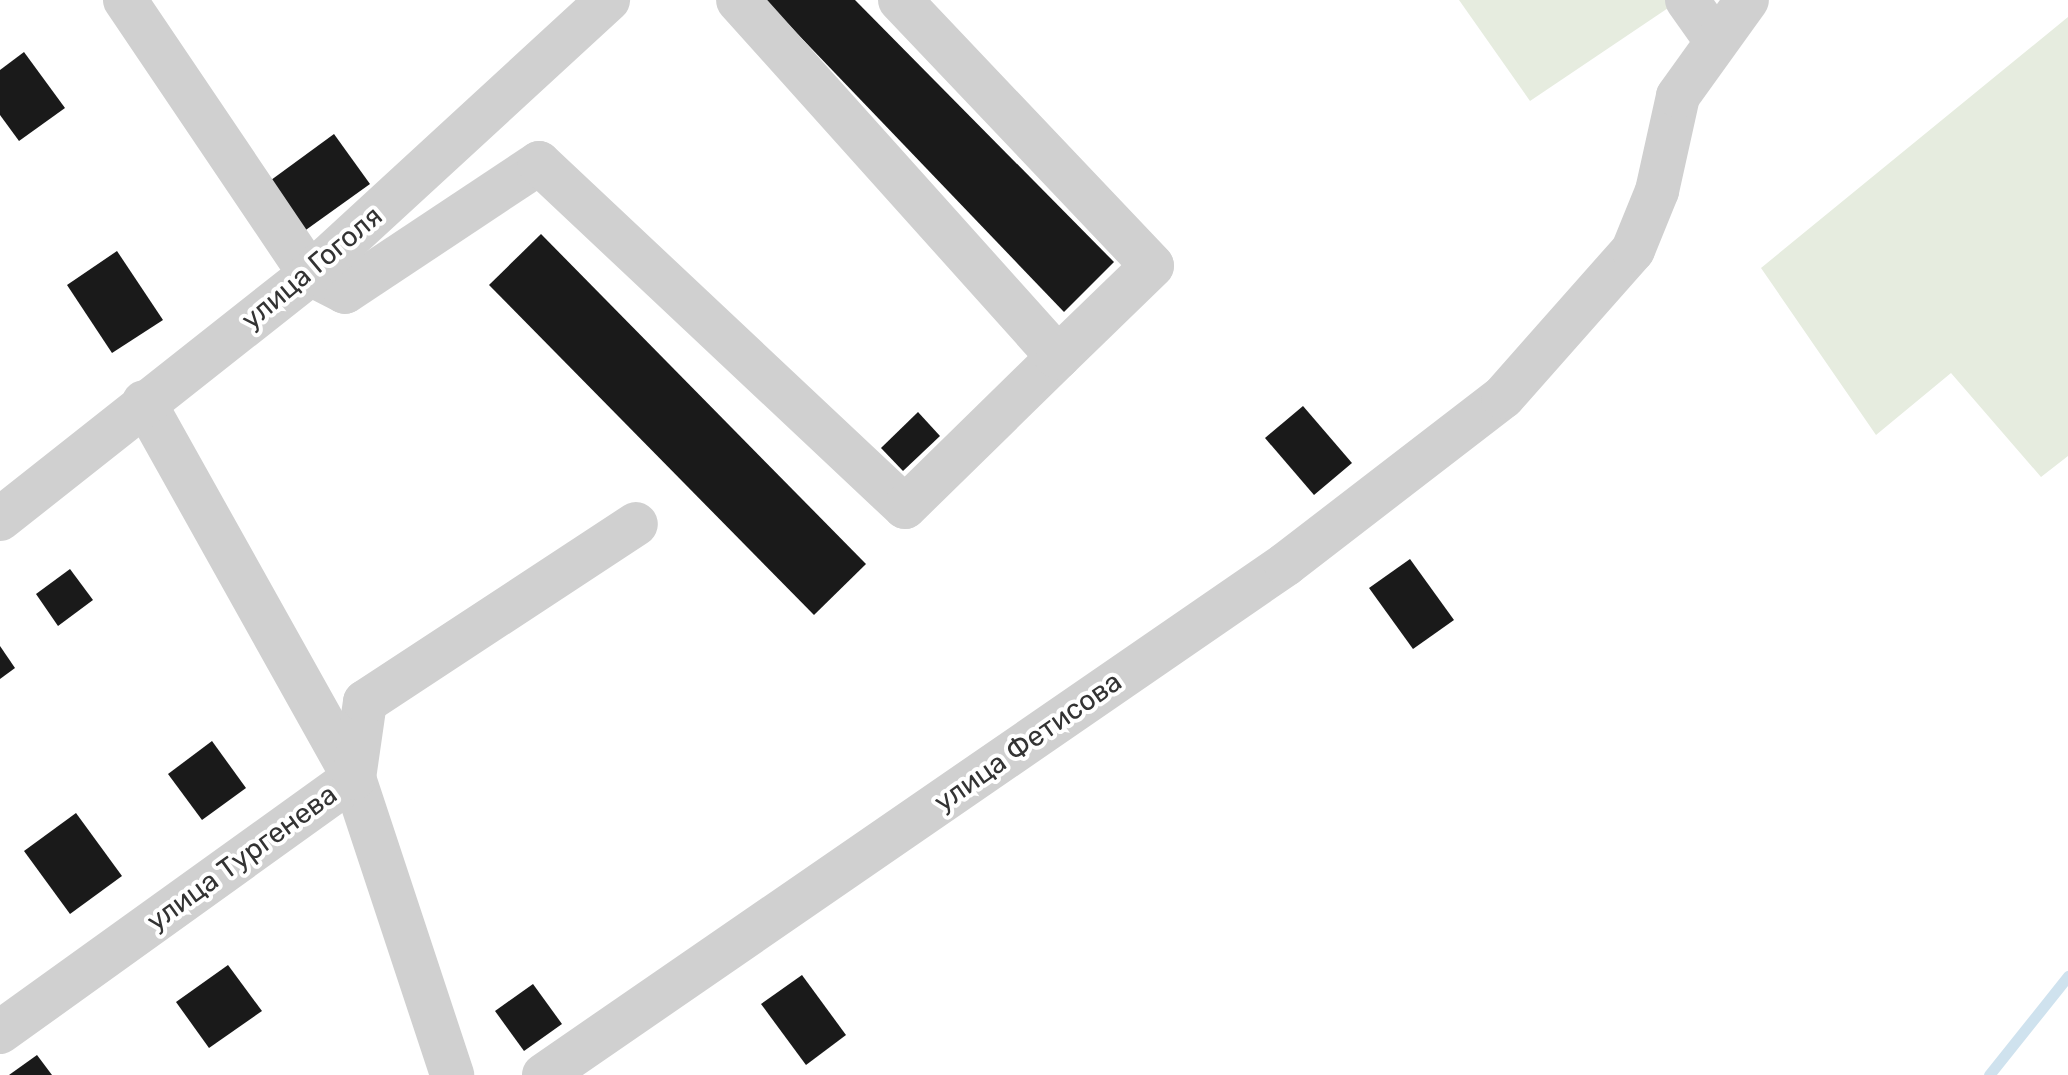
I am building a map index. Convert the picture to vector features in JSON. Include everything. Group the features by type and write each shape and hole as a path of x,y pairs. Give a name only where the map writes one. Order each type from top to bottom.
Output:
{"street":[{"path":"125,0 310,274 345,292 539,163 905,507 1152,266 900,0"},
{"name":"улица Гоголя","path":"0,519 144,402 310,274 608,0"},
{"path":"738,0 1058,357"},
{"path":"1687,0 1716,41"},
{"name":"улица Фетисова","path":"544,1075 1286,564 1503,397 1633,250 1657,191 1678,96 1747,0"},
{"path":"144,402 354,778 452,1075"},
{"name":"улица Тургенева","path":"0,1032 354,778 365,702 636,524"}],"shaded area":[{"path":"1459,0 1680,0 1530,101"},
{"path":"2068,17 2068,456 2041,477 1951,373 1876,435 1761,268"}],"building":[{"path":"765,0 855,0 1114,262 1064,312"},
{"path":"24,52 65,108 19,141 0,115 0,70"},
{"path":"334,134 370,184 303,232 267,183"},
{"path":"541,234 866,564 814,615 489,285"},
{"path":"117,251 163,320 112,353 67,285"},
{"path":"1303,406 1352,463 1314,495 1265,438"},
{"path":"918,412 940,436 903,471 881,448"},
{"path":"1410,559 1454,620 1413,649 1369,588"},
{"path":"70,569 93,600 58,626 36,594"},
{"path":"0,646 15,668 0,679"},
{"path":"212,741 246,788 202,820 168,774"},
{"path":"76,813 122,876 70,914 24,851"},
{"path":"228,965 262,1011 209,1048 176,1002"},
{"path":"802,975 846,1035 806,1065 761,1004"},
{"path":"533,984 562,1024 524,1051 495,1011"},
{"path":"37,1055 52,1075 9,1075"}],"waterway":[{"path":"1989,1075 2068,976"}]}
